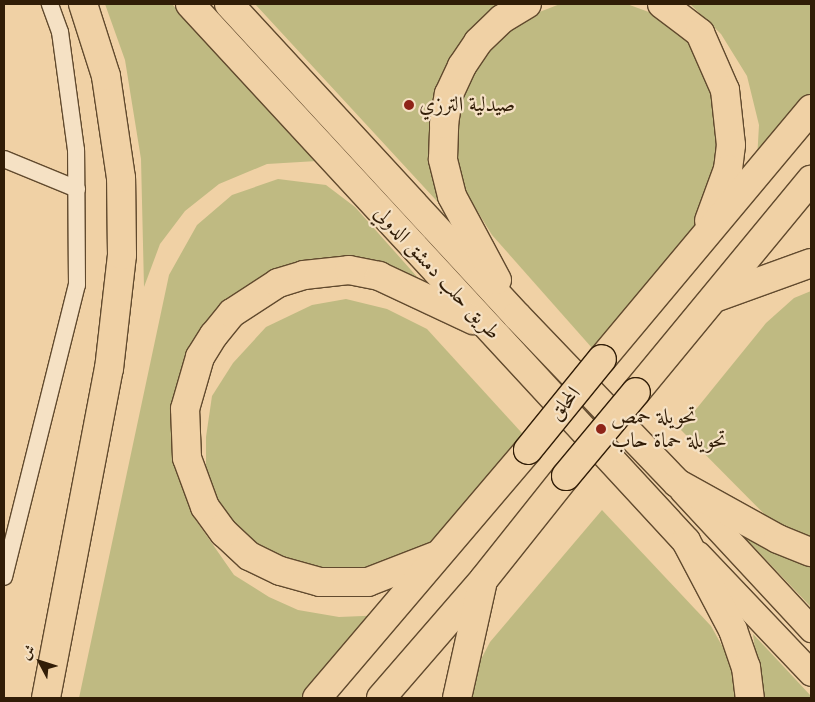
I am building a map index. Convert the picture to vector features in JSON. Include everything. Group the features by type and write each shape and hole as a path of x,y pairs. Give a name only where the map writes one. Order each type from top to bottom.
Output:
{"highway":[{"path":"46,698 109,370 122,255 120,169 106,76 83,4"},
{"name":"طريق حلب دمشق الدولي","path":"190,4 686,541 733,630 746,667 750,698"},
{"name":"طريق حلب دمشق الدولي","path":"229,4 517,316 677,483 778,539 811,552"},
{"path":"517,316 452,196 443,159 444,124 449,94 462,66 478,42 502,19 527,4"},
{"path":"662,4 700,33 726,90 731,145 728,169 702,241"},
{"name":"المحلق","path":"317,698 434,556 528,450 811,109"},
{"path":"381,698 484,579 566,476 811,180"},
{"path":"716,297 811,263"},
{"path":"434,556 368,582 320,582 280,571 249,556 224,533 205,507 187,458 184,409 190,383 200,358 232,313 278,283 304,275 349,270 379,276 485,325"},
{"path":"457,698 484,579"}],"main road":[{"path":"677,483 811,629"},
{"path":"686,541 811,673"}],"street":[{"path":"4,577 77,285 76,150 60,32 50,4"},
{"path":"4,159 77,189"}],"shaded area":[{"path":"105,4 172,4 317,161 267,164 219,184 185,211 160,244 144,287 141,159 125,60"},
{"path":"255,4 503,4 463,39 438,84 429,123 431,162 447,212"},
{"path":"560,4 627,4 665,18 707,56 728,186 600,357 492,235 463,188 452,141 457,100 484,52 524,18"},
{"path":"690,4 811,4 811,108 756,177 759,125 747,76 721,34"},
{"path":"278,179 326,185 355,207 435,297 352,279 307,286 271,297 235,325 207,358 180,463 186,497 195,519 234,575 269,597 298,610 339,617 387,615 319,698 79,698 169,275 197,225 232,195"},
{"path":"811,291 811,542 782,532 680,429 766,323 794,298"},
{"path":"346,299 387,309 427,329 531,443 453,535 384,585 268,568 219,508 206,471 206,437 212,396 233,363 266,327 312,305"},
{"path":"602,510 711,626 730,660 737,698 467,698 474,673 490,642"},
{"path":"745,538 811,568 811,607"},
{"path":"753,634 811,696 811,698 761,698"}],"place":[{"name":"صيدلية الترزي","path":"409,105"},
{"name":"تحويلة حمص تحويلة حماة حاب","path":"601,429"}]}
